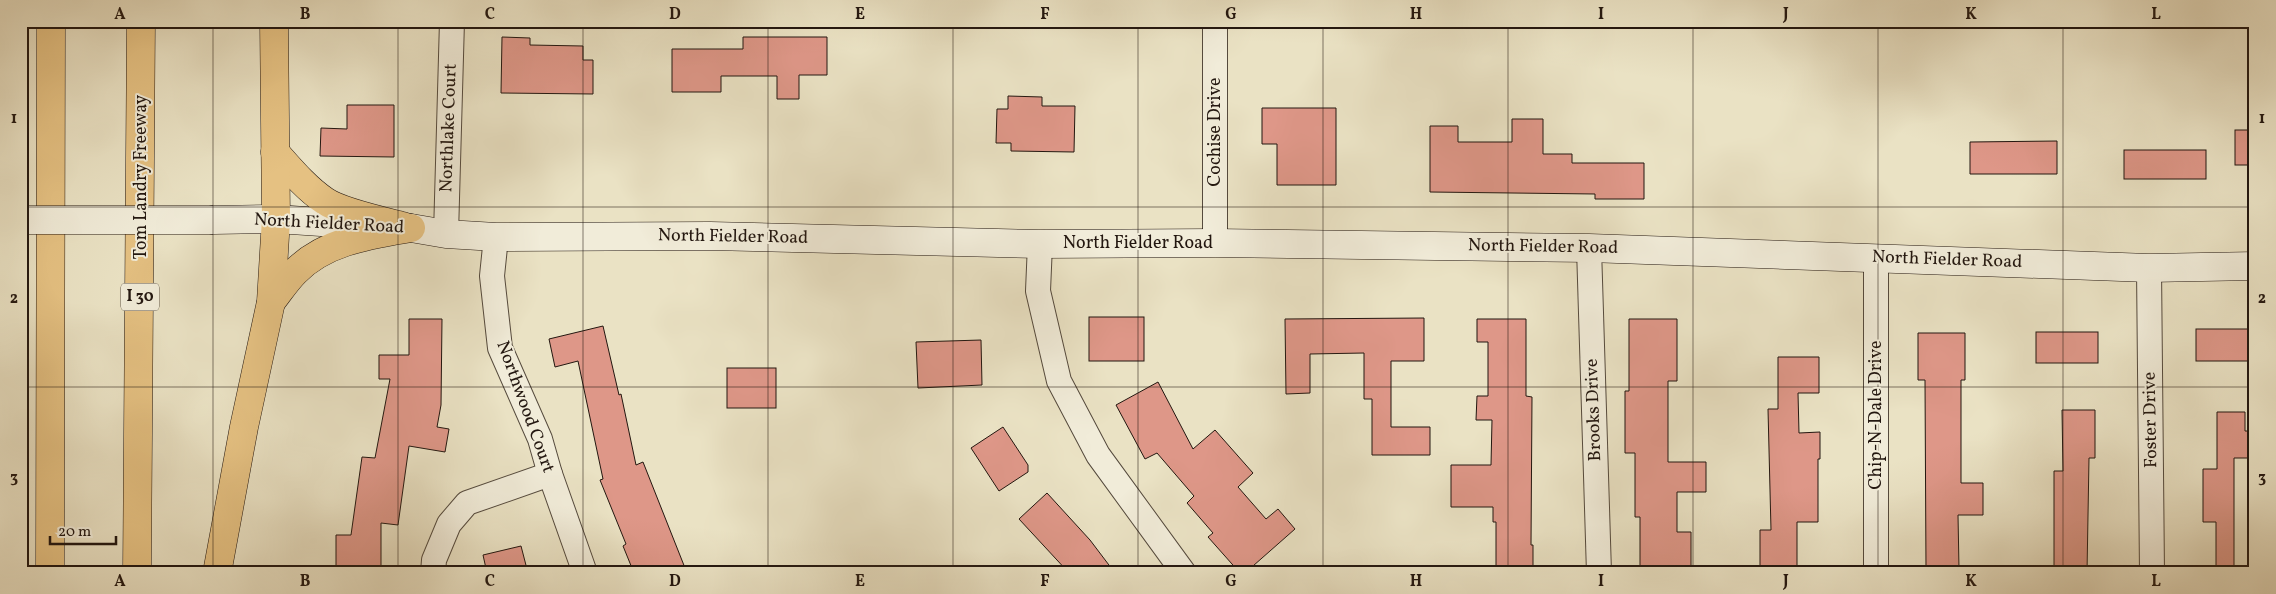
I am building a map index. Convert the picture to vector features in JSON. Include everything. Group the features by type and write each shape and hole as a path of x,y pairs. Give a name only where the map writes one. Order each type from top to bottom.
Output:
{"highway":[{"path":"50,573 51,21"},
{"name":"Tom Landry Freeway","path":"137,573 141,21"},
{"path":"217,573 244,426 271,302 276,219 274,21"},
{"path":"275,152 301,182 327,202 371,218 411,228"},
{"path":"271,302 295,271 321,252 359,237 411,228"}],"main road":[{"name":"North Fielder Road","path":"21,220 276,219 411,228 446,234 496,237 710,236 1040,244 1215,243 1589,248 2149,268 2255,266"}],"street":[{"name":"Northlake Court","path":"446,234 452,21"},
{"name":"Cochise Drive","path":"1215,21 1215,243"},
{"name":"Northwood Court","path":"496,237 492,276 500,348 540,439 550,474 585,573"},
{"path":"1040,244 1038,292 1059,381 1098,455 1184,573"},
{"name":"Brooks Drive","path":"1589,248 1599,573"},
{"name":"Chip-N-Dale Drive","path":"1876,258 1876,573"},
{"name":"Foster Drive","path":"2149,268 2152,573"},
{"path":"433,573 434,560 449,524 466,503 550,474"}],"building":[{"path":"502,37 530,38 530,45 583,46 583,60 593,60 593,94 501,93"},
{"path":"743,37 827,37 827,75 799,75 799,99 777,99 777,76 721,76 721,92 672,92 672,49 743,49"},
{"path":"1008,96 1042,97 1042,106 1075,106 1074,152 1011,151 1011,143 996,143 997,109 1008,109"},
{"path":"347,105 394,105 394,157 320,156 321,128 347,129"},
{"path":"1262,108 1336,108 1336,185 1277,185 1277,144 1262,144"},
{"path":"1512,119 1543,119 1543,154 1572,154 1572,163 1644,163 1644,199 1595,199 1595,194 1430,192 1430,126 1458,126 1458,142 1512,142"},
{"path":"2235,130 2255,130 2255,165 2235,165"},
{"path":"2057,141 2057,174 1970,174 1970,142"},
{"path":"2124,150 2206,150 2206,179 2124,179"},
{"path":"1089,317 1144,317 1144,361 1089,361"},
{"path":"1424,318 1424,361 1391,361 1391,427 1430,427 1430,455 1372,455 1372,399 1364,399 1364,353 1310,354 1310,393 1286,394 1285,319"},
{"path":"409,319 442,319 441,405 437,427 449,429 445,452 409,446 398,525 381,523 381,573 336,573 336,535 351,535 362,457 375,458 390,379 379,379 379,355 409,355"},
{"path":"1477,319 1526,319 1526,396 1532,397 1531,545 1533,545 1533,573 1496,573 1496,522 1493,522 1493,507 1451,507 1451,465 1491,465 1492,420 1476,420 1477,396 1488,396 1488,342 1477,342"},
{"path":"1629,319 1677,319 1677,381 1668,381 1668,462 1706,462 1706,492 1677,492 1677,532 1691,532 1691,573 1640,573 1640,517 1635,517 1635,453 1625,453 1625,391 1629,391"},
{"path":"603,326 619,395 621,394 636,465 643,462 687,573 634,573 623,546 626,544 600,480 603,479 578,361 555,367 549,339"},
{"path":"2196,329 2255,329 2255,361 2196,361"},
{"path":"2036,332 2098,332 2098,363 2036,363"},
{"path":"1918,333 1965,333 1965,380 1961,380 1961,483 1983,483 1983,515 1958,515 1959,569 1926,570 1925,380 1918,380"},
{"path":"981,340 982,385 918,388 916,342"},
{"path":"1778,357 1819,357 1819,393 1798,393 1799,433 1820,432 1820,459 1818,459 1818,522 1797,522 1797,573 1760,573 1760,530 1771,530 1768,409 1778,409"},
{"path":"727,368 776,368 776,408 727,408"},
{"path":"1158,382 1193,449 1215,430 1253,473 1238,487 1266,519 1278,509 1295,529 1245,573 1240,573 1208,537 1213,533 1187,503 1194,496 1157,453 1145,459 1116,405"},
{"path":"2062,410 2095,410 2095,458 2089,458 2087,573 2054,573 2054,471 2063,471"},
{"path":"2217,412 2245,412 2245,431 2255,431 2255,458 2234,458 2234,573 2216,573 2216,522 2203,522 2203,469 2217,469"},
{"path":"1003,427 1028,465 1028,472 999,491 971,448"},
{"path":"1047,493 1090,540 1115,573 1069,573 1019,519"},
{"path":"521,546 528,573 487,573 483,555"}]}
